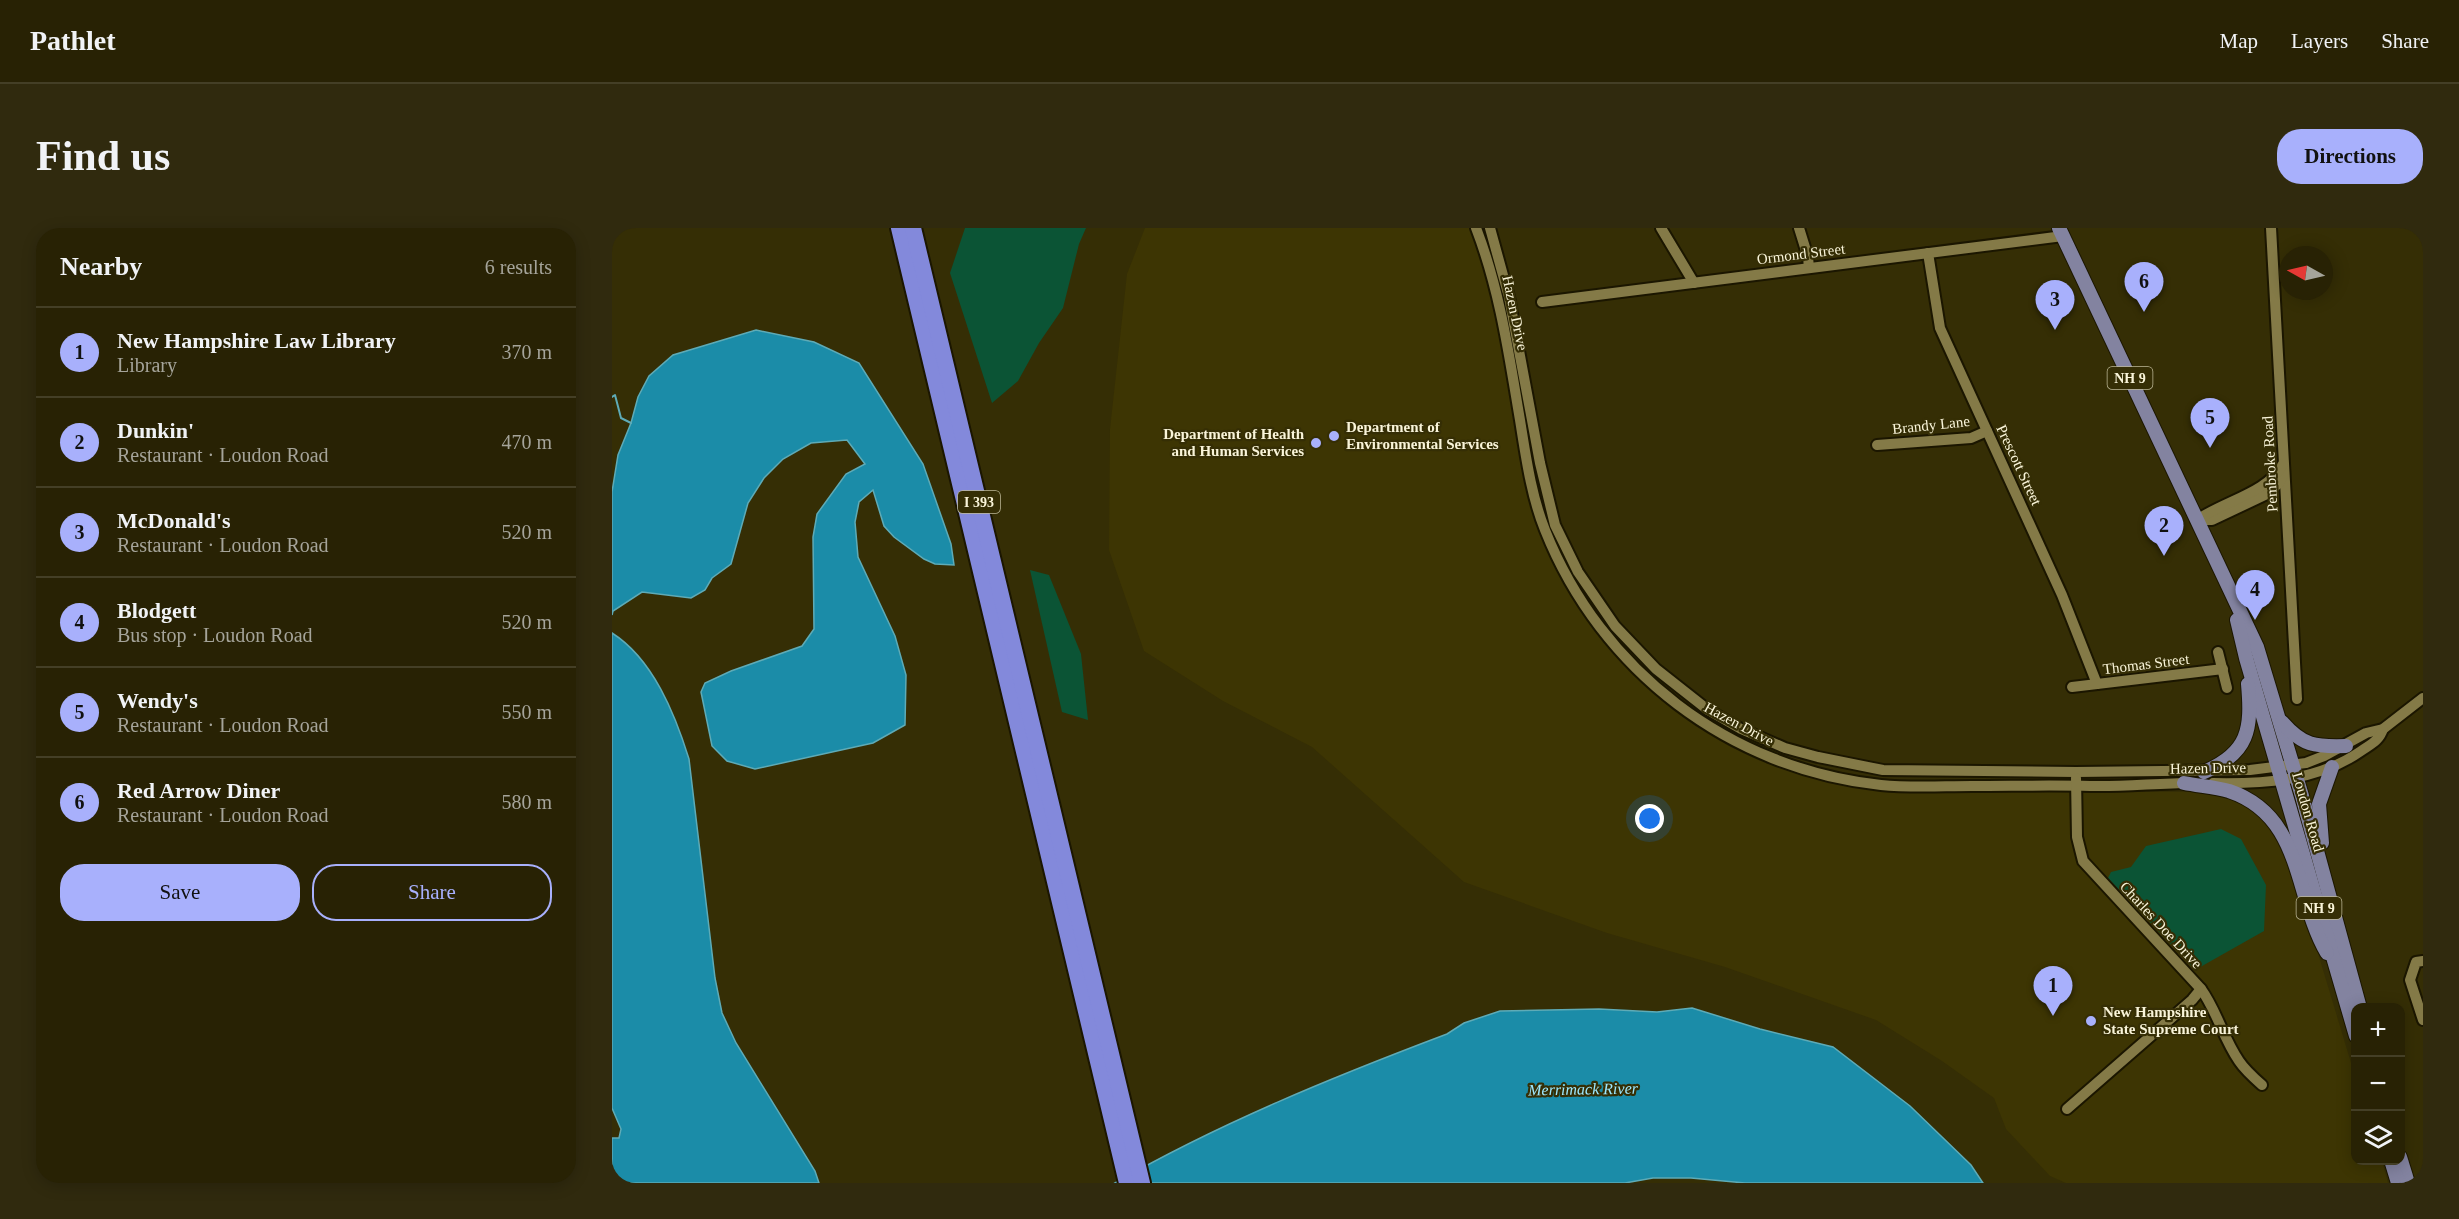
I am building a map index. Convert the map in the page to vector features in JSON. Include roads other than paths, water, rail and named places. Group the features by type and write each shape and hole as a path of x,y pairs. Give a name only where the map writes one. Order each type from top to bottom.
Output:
{"highway":[{"name":"I 393","path":"899,228 1124,1140 1142,1183"},
{"name":"I 393","path":"913,228 1124,1140 1127,1183"}],"main road":[{"name":"Loudon Road","path":"2061,232 2257,647 2279,719 2287,772 2351,1022"},
{"name":"Loudon Road","path":"2232,597 2246,658 2287,772 2359,1003"},
{"path":"2204,772 2229,760 2245,739 2250,713 2246,658"},
{"path":"2279,719 2295,737 2315,746 2346,746"},
{"path":"2332,767 2322,792 2319,820 2320,835 2339,906 2339,936"},
{"path":"2184,783 2229,791 2244,798 2259,806 2280,830 2296,866 2317,937 2336,969"},
{"path":"2392,1165 2398,1183"},
{"path":"2403,1165 2408,1183"}],"street":[{"name":"Hazen Drive","path":"1476,228 1498,295 1532,484 1544,529 1579,596 1619,650 1659,691 1713,731 1786,764 1828,776 1898,786 2223,784 2287,772"},
{"name":"Hazen Drive","path":"1490,228 1509,297 1540,463 1555,525 1578,572 1595,600 1615,626 1656,669 1708,710 1741,729 1785,748 1883,770 2287,772"},
{"path":"1661,228 1694,283"},
{"path":"1799,228 1809,268"},
{"name":"Pembroke Road","path":"2271,228 2297,699"},
{"name":"Ormond Street","path":"1542,302 1928,253 2061,232"},
{"name":"Prescott Street","path":"1928,253 1940,328 2062,595 2097,684"},
{"name":"Brandy Lane","path":"1877,445 1971,438 1987,431"},
{"path":"2196,520 2212,520 2271,491 2283,478 2284,461"},
{"path":"2218,652 2227,688"},
{"name":"Thomas Street","path":"2072,687 2223,669"},
{"path":"2287,772 2346,746 2366,733 2383,729 2423,698"},
{"path":"2287,772 2323,772 2380,738 2383,729"},
{"name":"Charles Doe Drive","path":"2076,772 2077,837 2083,861 2200,989 2211,1004 2223,1034 2240,1063 2262,1085"},
{"path":"2423,961 2416,962 2410,980 2423,1020"},
{"path":"2067,1109 2192,1000 2200,989"}],"water":[{"path":"756,330 814,342 859,363 923,464 951,544 954,565 935,564 924,559 894,537 884,526 873,490 859,502 855,522 858,557 895,636 906,675 905,725 873,743 755,769 727,761 712,746 701,692 705,683 731,671 802,646 814,629 813,537 817,514 846,474 865,464 847,440 811,443 783,459 764,478 748,503 731,564 712,578 705,590 691,598 642,592 613,611 612,615 612,492 618,455 631,423 638,397 649,376 673,355"},
{"path":"612,633 627,644 651,672 677,724 689,759 715,978 722,1013 736,1043 815,1171 819,1183 612,1183 612,1138 619,1138 621,1129 612,1108"},
{"name":"Merrimack River","path":"1692,1008 1760,1029 1833,1047 1910,1106 1971,1165 1983,1183 1745,1183 1691,1178 1653,1178 1625,1183 1115,1183 1195,1140 1278,1102 1447,1034 1464,1023 1500,1011 1599,1009 1657,1012"}],"waterway":[{"path":"612,397 615,395 621,418 631,423"}],"place":[{"name":"Red Arrow Diner","path":"2144,312"},
{"name":"McDonald's","path":"2055,330"},
{"name":"Department of Environmental Services","path":"1334,436"},
{"name":"Department of Health and Human Services","path":"1316,443"},
{"name":"Wendy's","path":"2210,448"},
{"name":"Dunkin'","path":"2164,556"},
{"name":"Blodgett","path":"2255,620"},
{"name":"New Hampshire Law Library","path":"2053,1016"},
{"name":"New Hampshire State Supreme Court","path":"2091,1021"}]}
